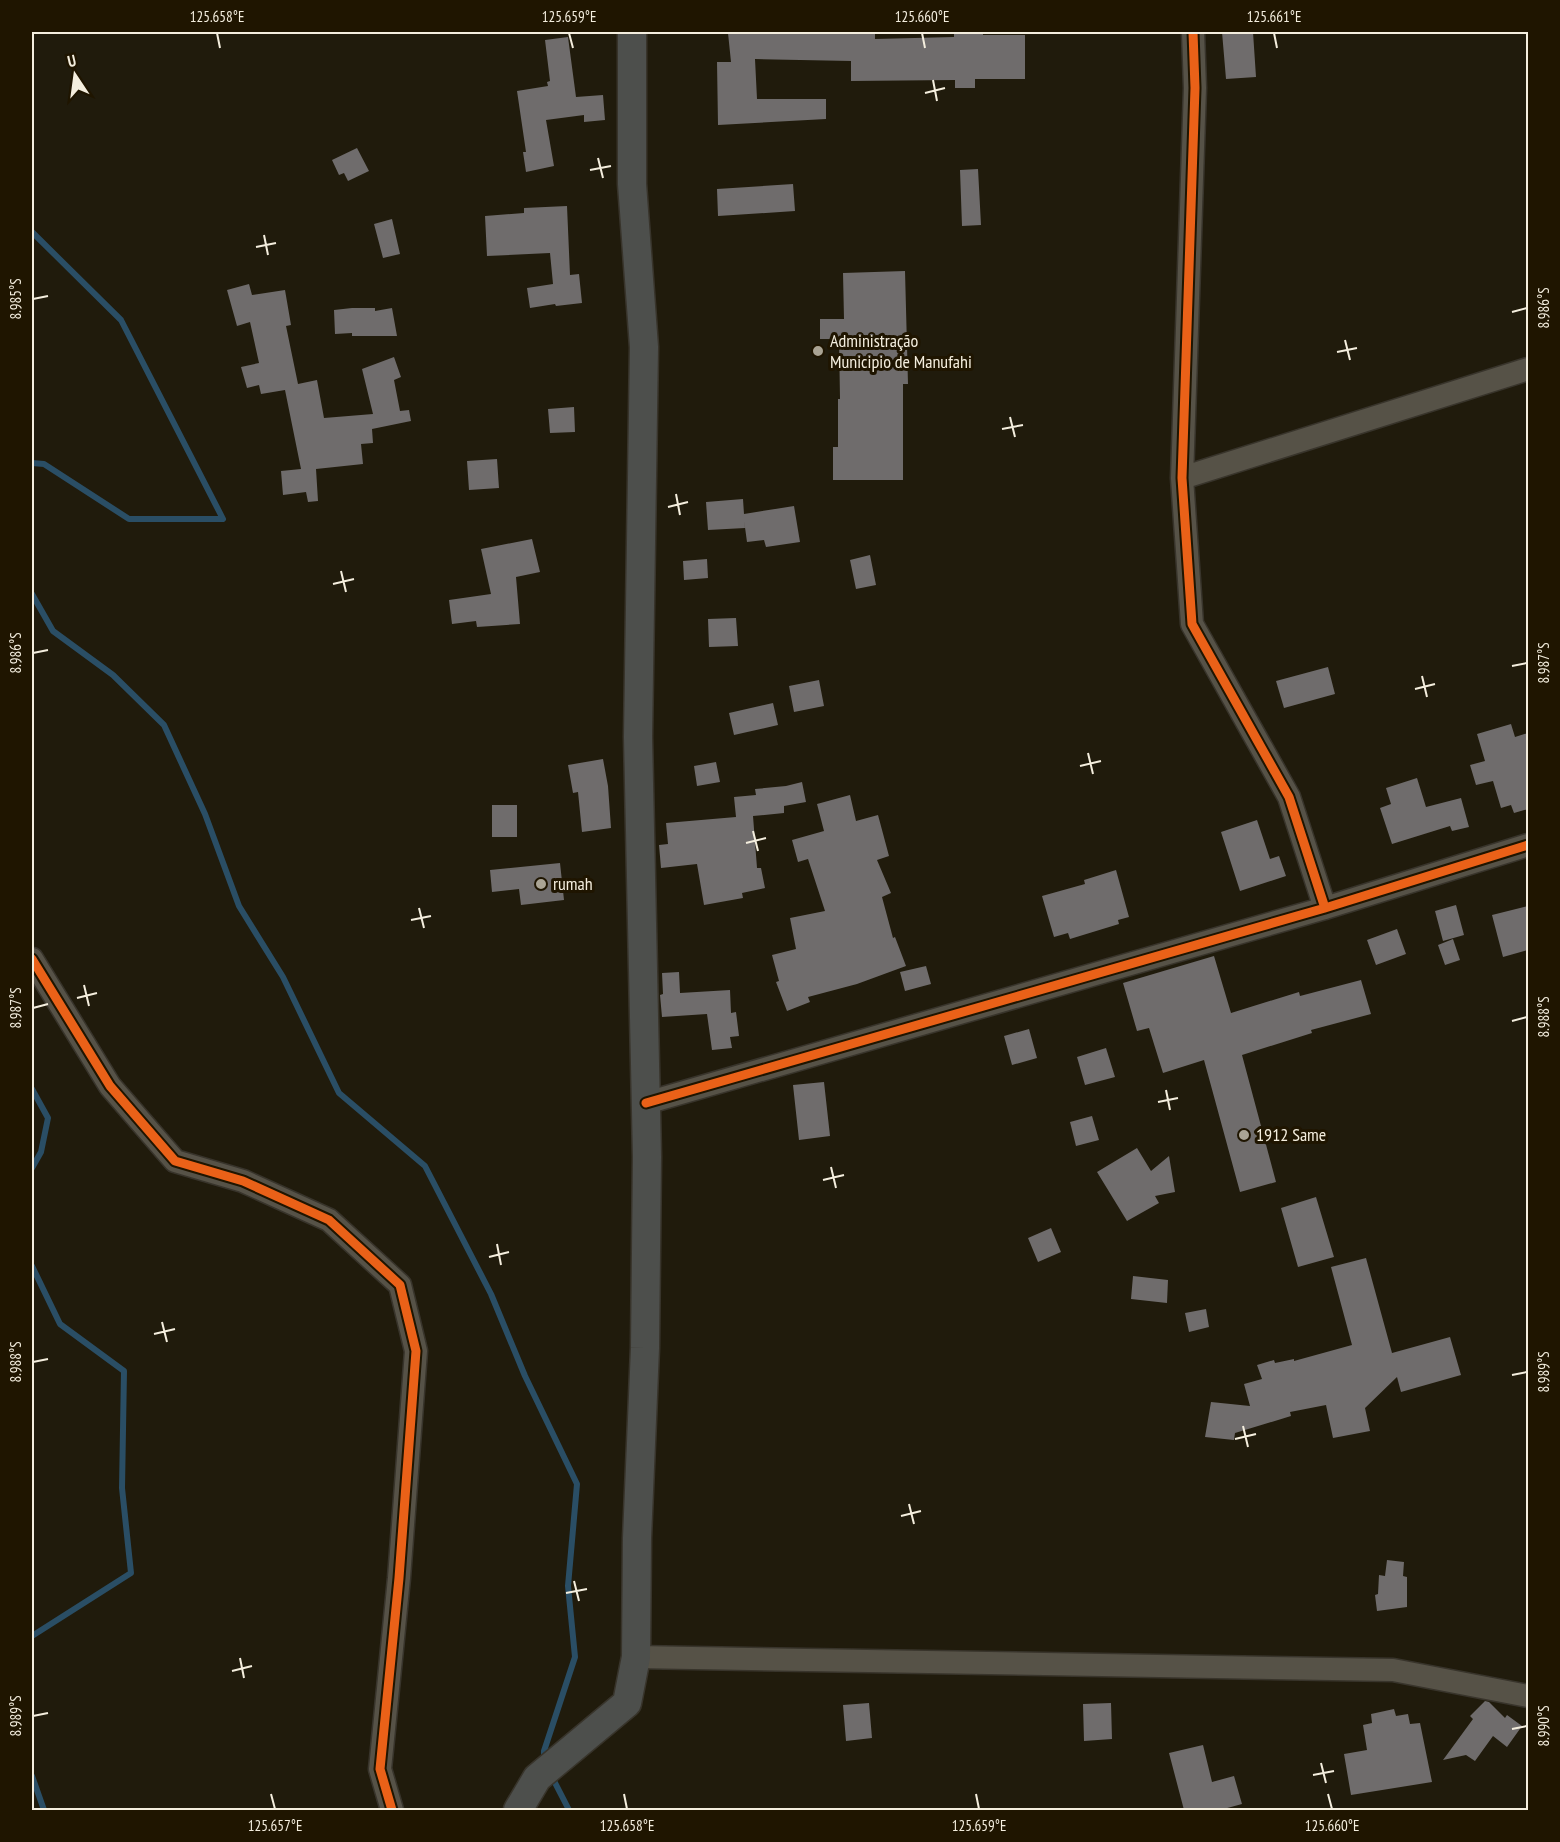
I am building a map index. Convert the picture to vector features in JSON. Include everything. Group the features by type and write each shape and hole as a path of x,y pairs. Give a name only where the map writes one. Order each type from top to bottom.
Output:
{"main road":[{"path":"518,1810 537,1778 627,1703 636,1657 637,1538 645,1348 646,1103 638,737 644,347 632,184 632,32"}],"street":[{"path":"1193,32 1195,88 1182,478 1192,624 1289,797 1325,908"},
{"path":"1182,478 1528,369"},
{"path":"646,1103 1325,908 1528,845"},
{"path":"32,959 110,1086 175,1161 243,1181 329,1220 400,1285 416,1351 399,1578 380,1769 392,1810"},
{"path":"636,1657 1393,1670 1528,1696"}],"building":[{"path":"875,32 875,39 954,37 954,32 1025,35 1025,79 975,79 975,88 955,88 955,80 851,81 851,61 755,59 757,99 826,99 826,119 718,125 717,62 731,62 728,33"},
{"path":"1222,32 1253,32 1256,77 1226,79"},
{"path":"568,37 576,97 603,95 605,120 584,122 584,115 546,120 554,166 526,172 523,152 526,152 517,91 548,86 547,82 550,81 545,40"},
{"path":"357,148 369,171 348,181 344,173 339,175 332,160"},
{"path":"978,169 981,225 962,226 960,170"},
{"path":"793,184 795,211 718,216 717,189"},
{"path":"567,206 570,275 579,274 582,303 530,308 527,288 553,284 550,253 487,256 485,216 524,213 524,208"},
{"path":"392,219 400,254 383,258 374,224"},
{"path":"905,271 908,384 903,384 903,480 833,480 833,447 838,447 839,339 820,339 820,319 844,319 843,273"},
{"path":"249,284 252,295 285,290 291,325 286,326 298,384 317,380 324,418 373,414 362,369 394,357 401,377 394,380 400,411 409,410 411,421 372,429 373,443 361,444 363,464 316,469 318,501 308,502 306,492 283,495 281,471 301,469 285,390 261,394 259,385 247,388 241,367 259,363 250,322 237,326 227,290"},
{"path":"375,308 375,311 392,308 397,336 335,334 334,310"},
{"path":"574,407 575,432 550,433 548,409"},
{"path":"497,459 499,488 469,490 467,461"},
{"path":"743,499 744,514 794,506 800,542 766,547 764,540 747,542 744,520 745,528 708,530 706,502"},
{"path":"532,539 540,572 516,577 520,624 477,627 476,621 452,624 449,600 491,594 481,549"},
{"path":"870,555 876,585 856,589 850,560"},
{"path":"707,559 708,578 684,580 683,561"},
{"path":"736,618 738,646 709,647 708,619"},
{"path":"1328,667 1335,694 1284,708 1276,681"},
{"path":"819,680 824,706 794,712 789,686"},
{"path":"773,703 778,725 734,735 729,713"},
{"path":"1511,724 1515,737 1528,733 1528,809 1514,813 1511,805 1501,808 1493,781 1476,785 1470,765 1485,761 1477,734"},
{"path":"603,759 608,786 611,828 582,832 578,792 573,793 568,765"},
{"path":"716,762 720,782 697,786 694,766"},
{"path":"1417,778 1426,807 1461,798 1469,827 1452,831 1450,826 1392,844 1380,808 1391,804 1386,788"},
{"path":"802,782 806,802 784,806 784,813 753,816 757,868 761,868 765,888 742,893 743,898 704,905 697,864 661,868 659,845 668,844 666,823 736,817 734,797 756,795 755,789"},
{"path":"850,795 856,821 878,815 889,856 877,860 891,893 882,897 893,938 895,937 906,966 857,984 808,997 810,1002 787,1011 776,982 779,981 772,955 796,949 790,918 825,911 808,859 798,862 792,840 824,831 817,804"},
{"name":"rumah","path":"492,805 517,805 517,837 492,837"},
{"path":"1257,820 1270,859 1279,856 1286,876 1240,891 1221,832"},
{"name":"rumah","path":"560,863 564,900 521,905 519,889 492,892 490,870"},
{"path":"1116,870 1129,917 1118,920 1119,924 1070,939 1068,933 1054,937 1042,896 1085,884 1084,880"},
{"path":"1456,905 1464,935 1443,941 1435,911"},
{"path":"1528,906 1528,950 1503,957 1492,915"},
{"path":"1397,929 1406,954 1376,965 1367,940"},
{"path":"1453,939 1460,960 1445,965 1438,945"},
{"path":"1214,956 1231,1013 1299,992 1300,996 1361,980 1371,1014 1311,1030 1312,1033 1242,1055 1276,1182 1240,1192 1204,1060 1163,1073 1149,1028 1137,1031 1123,983"},
{"path":"926,966 931,984 905,991 900,972"},
{"path":"679,972 680,993 730,990 731,1013 736,1012 739,1036 730,1037 732,1048 712,1050 707,1014 662,1017 660,995 663,994 662,973"},
{"path":"1029,1029 1037,1058 1012,1065 1004,1036"},
{"path":"1106,1048 1115,1077 1085,1085 1077,1057"},
{"path":"824,1082 830,1136 799,1140 793,1085"},
{"path":"1092,1116 1099,1140 1076,1146 1070,1122"},
{"path":"1137,1148 1151,1171 1169,1156 1175,1192 1155,1196 1159,1203 1127,1221 1097,1172"},
{"path":"1316,1197 1334,1257 1298,1267 1281,1208"},
{"path":"1051,1228 1061,1252 1038,1262 1028,1238"},
{"path":"1366,1258 1392,1353 1450,1337 1461,1375 1401,1392 1397,1377 1365,1408 1370,1431 1333,1438 1326,1405 1290,1412 1291,1416 1235,1433 1234,1440 1205,1437 1211,1402 1250,1406 1244,1384 1262,1379 1257,1365 1274,1360 1275,1363 1294,1359 1294,1361 1352,1345 1331,1267"},
{"path":"1133,1276 1168,1280 1167,1303 1131,1299"},
{"path":"1206,1309 1209,1327 1189,1332 1185,1313"},
{"path":"1387,1560 1404,1562 1403,1576 1407,1577 1407,1607 1377,1611 1375,1595 1378,1594 1379,1575 1385,1576"},
{"path":"1485,1701 1489,1702 1505,1718 1507,1715 1522,1726 1507,1747 1493,1736 1475,1761 1466,1755 1443,1760 1473,1719 1470,1716"},
{"path":"869,1703 872,1738 846,1741 843,1705"},
{"path":"1111,1703 1112,1739 1084,1741 1083,1704"},
{"path":"1394,1709 1396,1716 1408,1714 1410,1724 1420,1723 1432,1782 1351,1795 1344,1754 1367,1750 1363,1725 1372,1723 1371,1714"},
{"path":"1203,1745 1212,1782 1234,1776 1242,1804 1220,1810 1184,1810 1169,1753"}],"waterway":[{"path":"32,232 121,320 223,519 129,519 44,464 32,463"},
{"path":"32,594 53,631 113,675 164,725 205,814 239,906 283,977 339,1093 425,1166 491,1294 525,1376 577,1484 568,1586 575,1657 544,1751 544,1759"},
{"path":"32,1089 48,1118 41,1152 32,1168"},
{"path":"32,1266 60,1324 124,1371 122,1488 131,1573 32,1636"},
{"path":"32,1776 44,1810"},
{"path":"552,1777 569,1810"}],"cycle path":[{"path":"1193,32 1195,88 1182,478 1192,624 1289,797 1325,908"},
{"path":"646,1103 1325,908 1528,845"},
{"path":"32,959 110,1086 175,1161 243,1181 329,1220 400,1285 416,1351 399,1578 380,1769 392,1810"}],"place":[{"name":"Administração Municipio de Manufahi","path":"818,351"},
{"name":"rumah","path":"541,884"},
{"name":"1912 Same","path":"1244,1135"}]}
